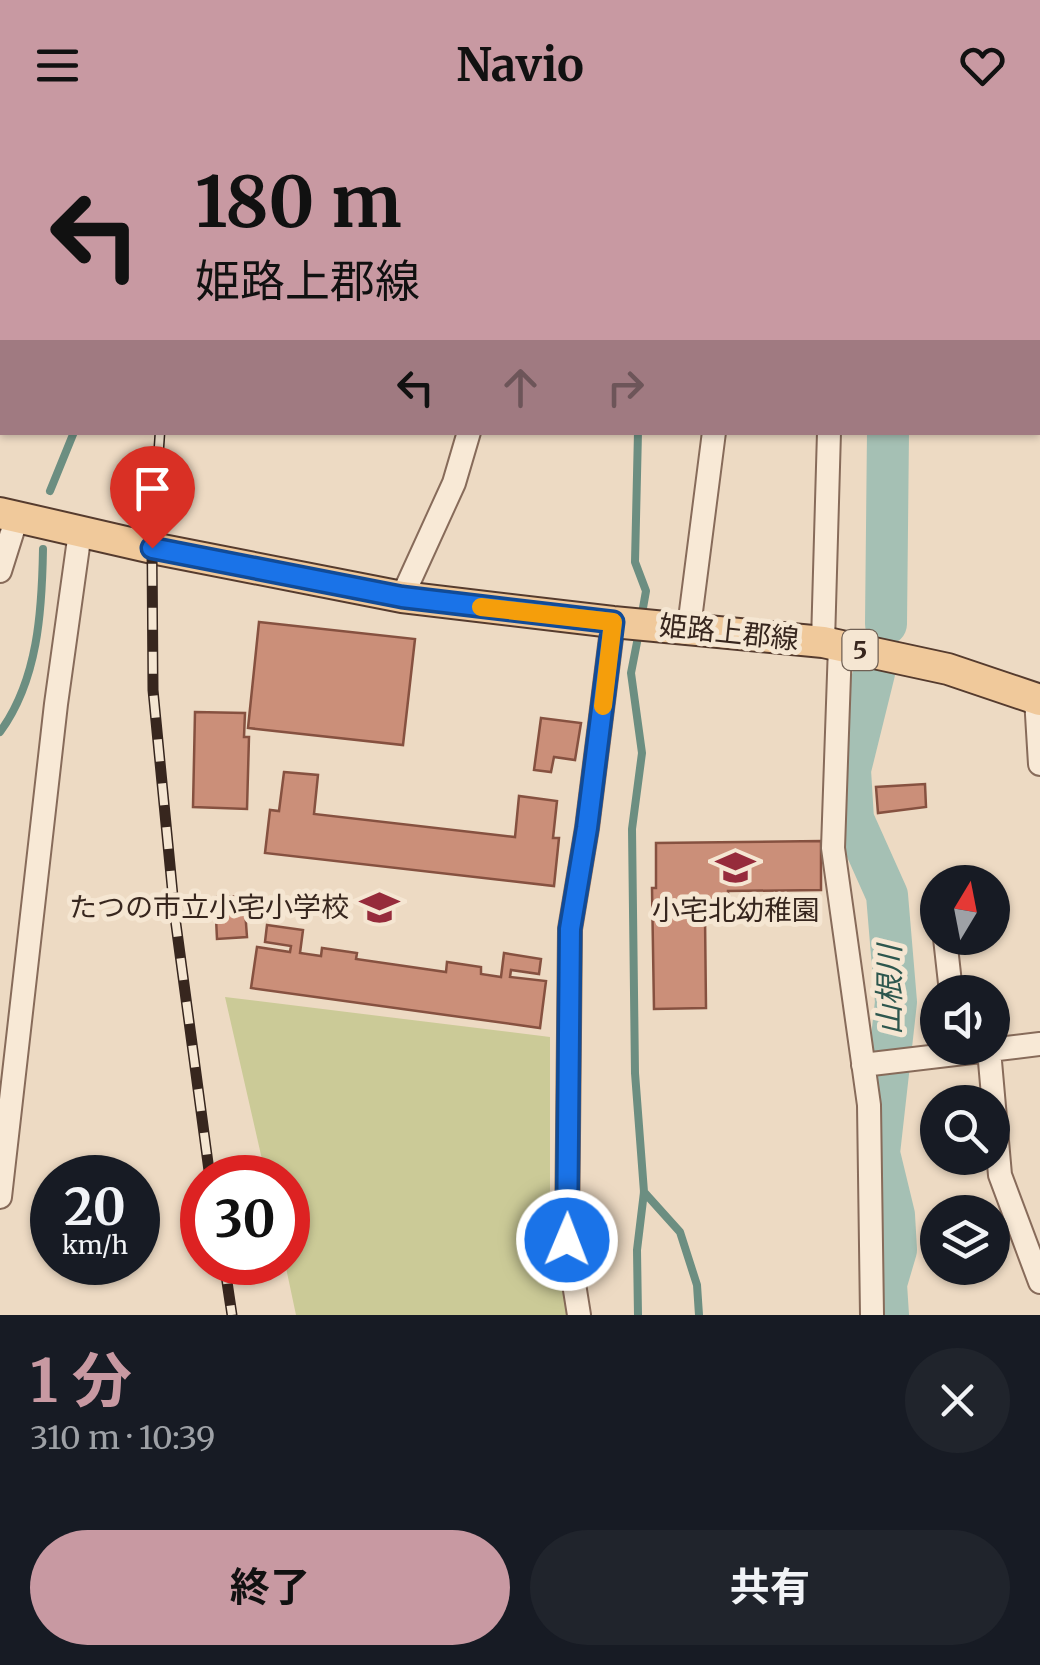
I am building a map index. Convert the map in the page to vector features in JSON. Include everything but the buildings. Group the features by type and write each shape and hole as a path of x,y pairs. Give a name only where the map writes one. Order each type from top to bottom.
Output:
{"main road":[{"name":"姫路上郡線","path":"9,515 402,597 831,644 948,669 1038,699"}],"street":[{"path":"402,597 454,483 468,435"},
{"path":"681,626 713,435"},
{"path":"829,435 833,848 869,1105 872,1315"},
{"path":"0,571 9,515"},
{"path":"0,1196 56,704 80,532"},
{"path":"579,1315 567,1240 570,929 622,622"},
{"path":"1038,699 1040,764"},
{"path":"1010,1048 1040,1044"},
{"path":"863,1065 920,1057"},
{"path":"990,1065 1000,1175 1040,1282"}],"shaded area":[{"path":"225,997 550,1037 550,1203 567,1315 296,1315 290,1285 310,1285 310,1155 261,1155"}],"waterway":[{"path":"50,491 73,435"},
{"path":"638,435 635,562 646,591 641,619"},
{"name":"山根川","path":"886,624 888,435"},
{"path":"0,732 13,712 30,668 39,620 43,549"},
{"path":"638,1315 637,1250 644,1192 635,1073 632,829 642,753 631,673 639,632"},
{"name":"山根川","path":"874,673 850,770 853,819 887,895 896,1002 879,1153 894,1215 896,1250 886,1284 888,1315"},
{"path":"644,1192 680,1232 697,1285 699,1315"}],"railway":[{"path":"160,435 152,548 153,690 175,917 207,1155"},
{"path":"227,1285 232,1315"}],"slow traffic":[{"path":"481,607 613,622 603,706"}],"place":[{"name":"小宅北幼稚園","path":"736,867"},
{"name":"たつの市立小宅小学校","path":"379,907"}],"route":[{"path":"152,548 402,597 613,622 570,929 567,1240"}]}
